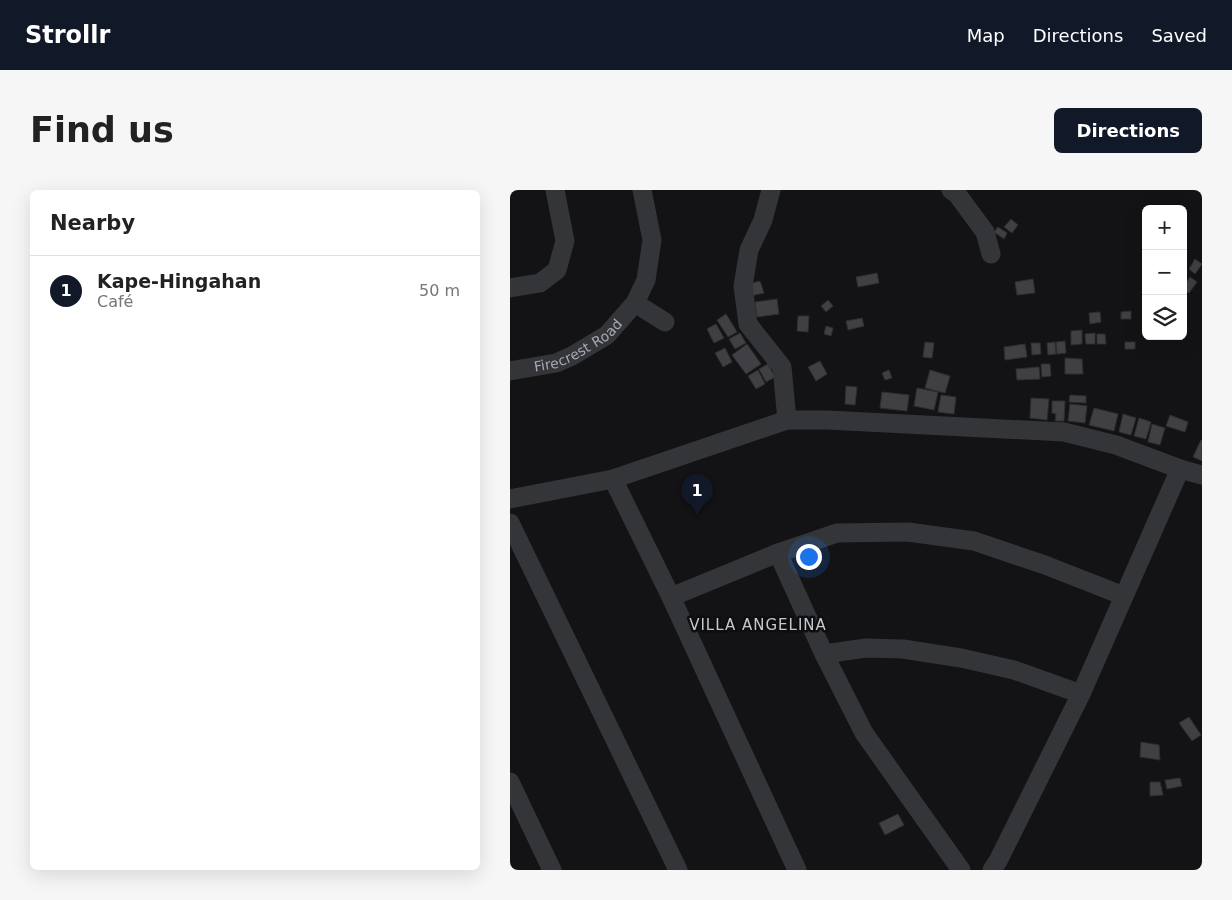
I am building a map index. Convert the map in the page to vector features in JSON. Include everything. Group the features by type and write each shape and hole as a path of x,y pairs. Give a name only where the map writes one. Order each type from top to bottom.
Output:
{"street":[{"path":"510,288 540,284 557,270 565,241 555,190"},
{"name":"Firecrest Road","path":"510,371 556,363 572,356 608,335 634,303 646,280 652,240 642,190"},
{"path":"771,190 763,220 749,250 742,286 748,324 782,367 787,420"},
{"path":"951,190 957,194 985,232 991,254"},
{"path":"634,303 665,322"},
{"path":"510,499 613,479 787,420 827,420 1064,432 1116,445 1180,469 1202,475"},
{"path":"992,870 1081,694 1180,469"},
{"path":"613,479 797,870"},
{"path":"510,523 678,870"},
{"path":"670,597 778,554 837,533 908,532 974,541 1045,565 1124,596"},
{"path":"778,554 824,654 864,733 961,870"},
{"path":"824,654 866,648 904,649 961,658 1014,670 1081,694"},
{"path":"510,782 552,870"}],"building":[{"path":"1011,219 1018,225 1012,233 1004,227"},
{"path":"998,227 1007,233 1004,239 994,232"},
{"path":"1195,259 1202,264 1195,274 1189,269"},
{"path":"877,273 879,283 858,287 856,277"},
{"path":"1190,277 1197,282 1189,293 1187,292 1187,282"},
{"path":"1033,279 1035,293 1017,295 1015,282"},
{"path":"760,281 764,293 751,296 748,284"},
{"path":"777,299 779,314 757,317 755,302"},
{"path":"828,300 833,306 826,312 821,306"},
{"path":"1131,311 1131,319 1121,319 1121,312"},
{"path":"1100,312 1101,322 1090,324 1089,313"},
{"path":"726,314 737,332 728,337 717,320"},
{"path":"798,316 809,316 808,332 797,331"},
{"path":"862,318 864,326 848,330 846,321"},
{"path":"716,324 724,338 714,343 707,329"},
{"path":"826,326 833,328 831,336 824,334"},
{"path":"1082,330 1082,344 1071,345 1071,331"},
{"path":"740,333 746,343 735,349 729,339"},
{"path":"1095,333 1095,344 1086,344 1085,334"},
{"path":"1097,334 1105,334 1106,344 1097,344"},
{"path":"1065,341 1066,353 1057,354 1056,342"},
{"path":"925,342 934,343 932,358 923,357"},
{"path":"1055,342 1056,354 1048,355 1047,343"},
{"path":"1125,342 1135,342 1135,349 1125,349"},
{"path":"1031,343 1040,343 1041,354 1032,355"},
{"path":"747,344 761,364 746,374 732,355"},
{"path":"1025,344 1027,357 1005,360 1004,347"},
{"path":"725,348 732,362 723,367 715,353"},
{"path":"1065,358 1082,359 1083,374 1065,374"},
{"path":"820,361 827,374 816,381 808,367"},
{"path":"768,364 775,377 766,382 759,369"},
{"path":"1041,364 1050,364 1051,376 1042,377"},
{"path":"1039,367 1040,379 1017,380 1016,369"},
{"path":"758,370 765,384 756,389 748,376"},
{"path":"889,370 892,378 885,380 882,373"},
{"path":"930,370 950,376 945,393 925,388"},
{"path":"846,386 857,387 855,405 845,404"},
{"path":"917,388 938,392 934,410 914,406"},
{"path":"882,392 909,395 907,411 880,408"},
{"path":"941,395 956,397 954,414 938,412"},
{"path":"1070,395 1086,396 1086,403 1069,402"},
{"path":"1031,398 1049,399 1047,420 1030,418"},
{"path":"1052,401 1065,401 1064,421 1055,421 1056,414 1052,413"},
{"path":"1070,404 1087,406 1085,423 1068,421"},
{"path":"1094,408 1118,414 1114,431 1089,425"},
{"path":"1123,414 1136,418 1131,435 1119,432"},
{"path":"1170,415 1188,422 1185,432 1166,426"},
{"path":"1139,418 1151,422 1146,439 1134,436"},
{"path":"1152,424 1165,428 1160,445 1148,442"},
{"path":"1202,441 1202,461 1193,457"},
{"path":"1189,717 1201,735 1192,741 1179,723"},
{"path":"1141,742 1159,745 1160,760 1140,757"},
{"path":"1180,778 1182,786 1167,789 1165,780"},
{"path":"1150,782 1160,782 1163,795 1150,796"},
{"path":"898,814 904,825 885,835 879,823"}],"place":[{"name":"Kape-Hingahan","path":"697,515"}],"district":[{"name":"VILLA ANGELINA","path":"758,625"}]}
